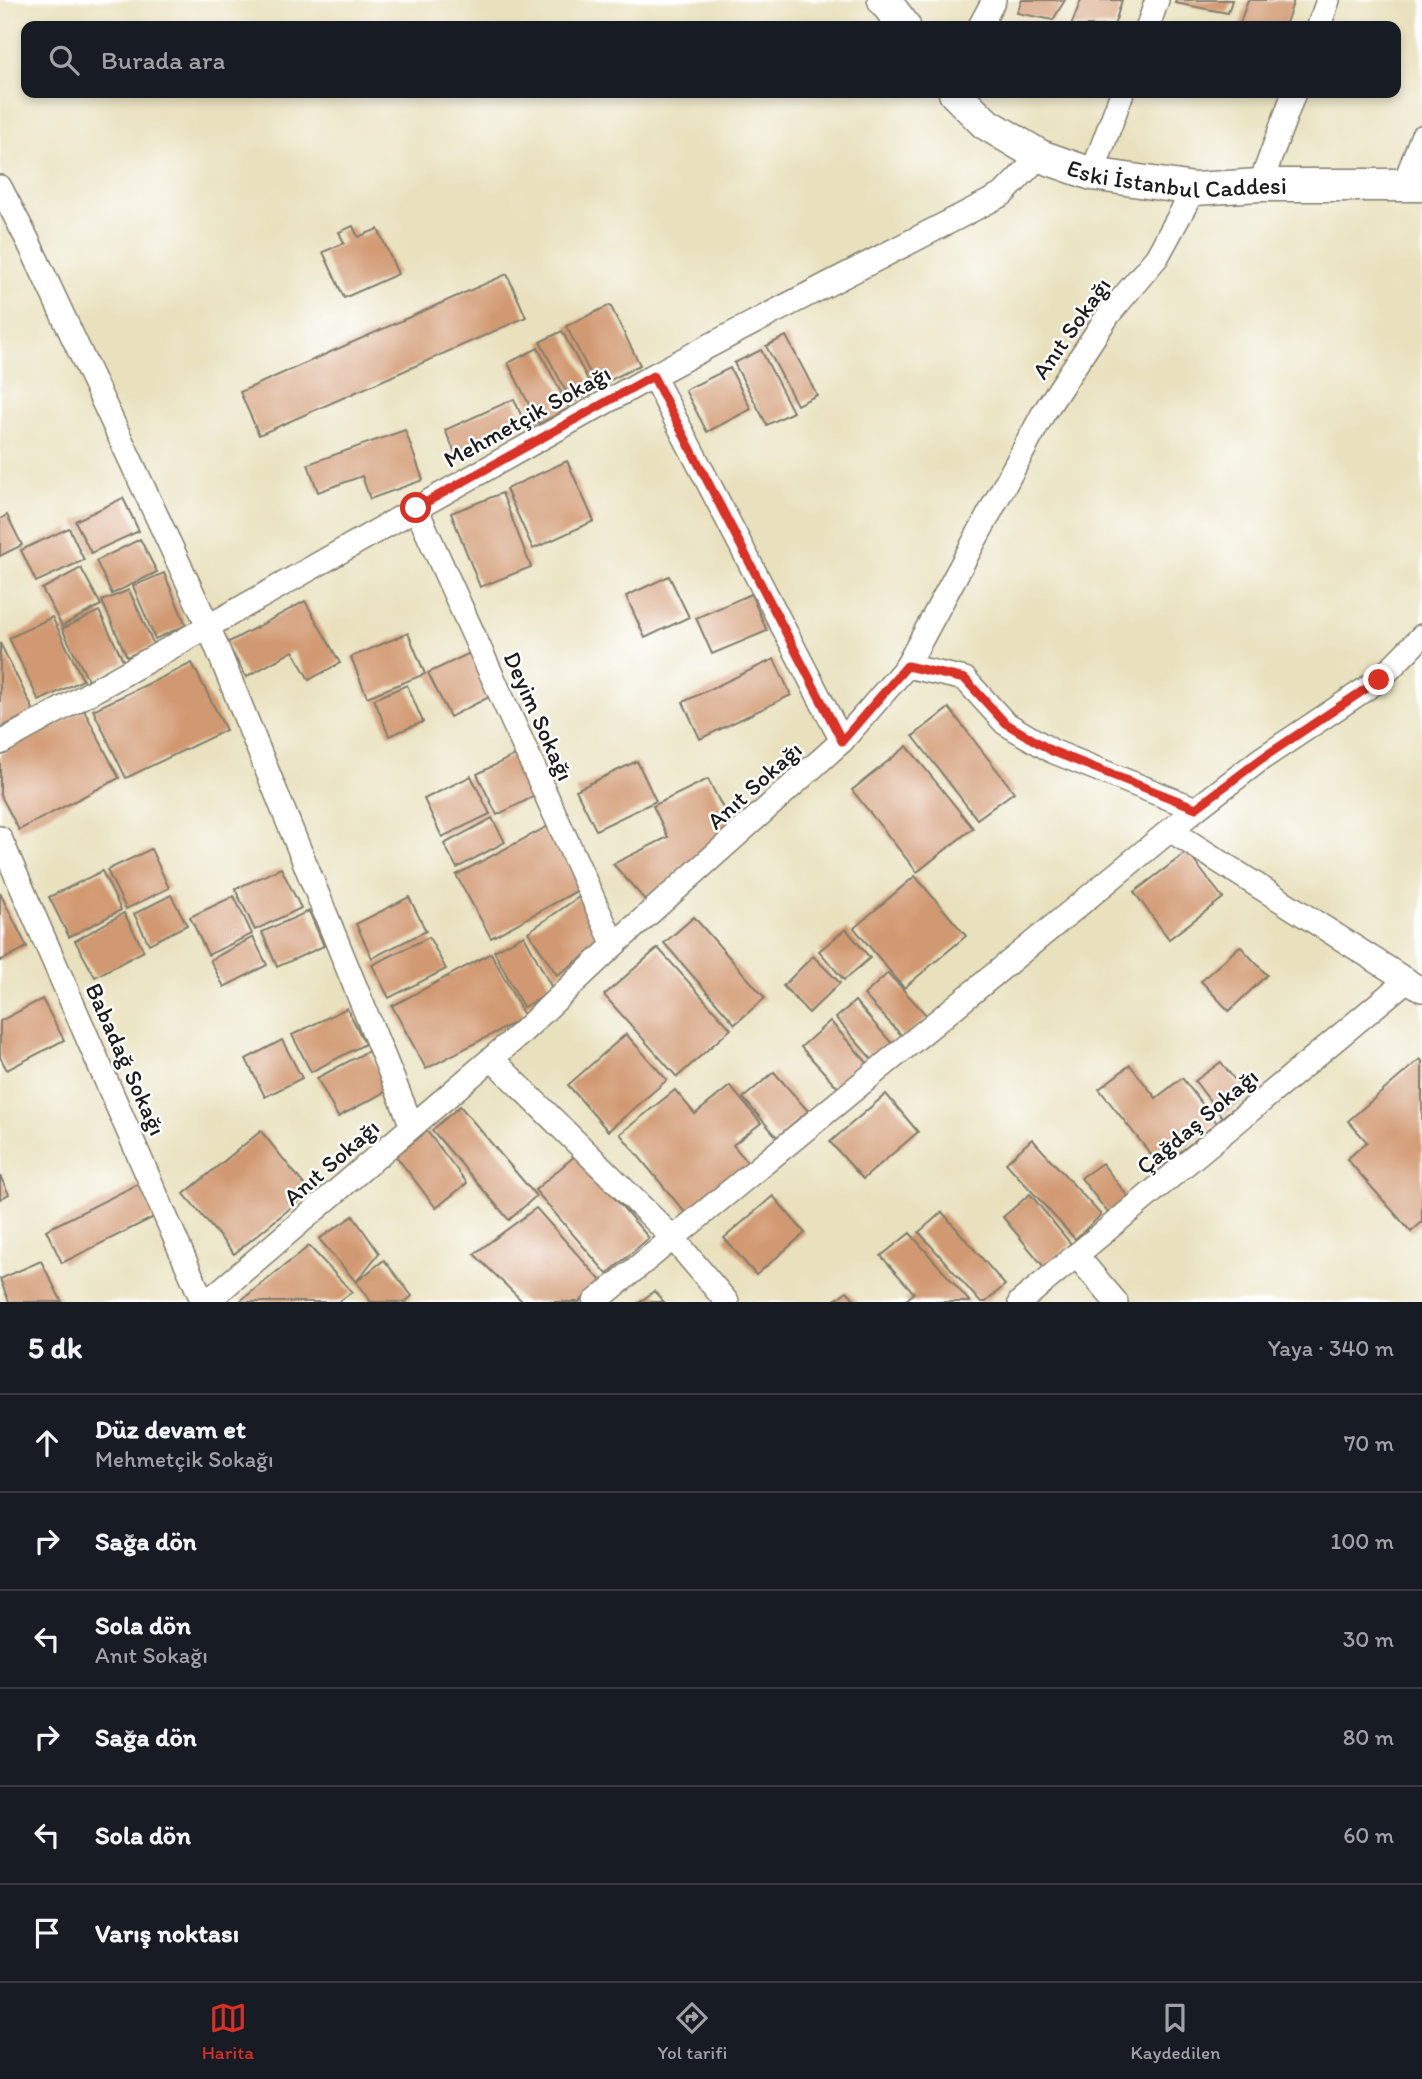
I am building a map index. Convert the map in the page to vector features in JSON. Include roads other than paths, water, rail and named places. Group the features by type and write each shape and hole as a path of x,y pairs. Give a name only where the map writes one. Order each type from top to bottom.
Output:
{"main road":[{"path":"884,0 900,21"},
{"name":"Eski İstanbul Caddesi","path":"960,98 985,123 1040,156 1092,174 1194,189 1260,185 1413,185"}],"street":[{"path":"983,21 994,0"},
{"path":"1149,21 1157,0"},
{"path":"1320,21 1328,0"},
{"path":"1092,174 1120,98"},
{"path":"1260,185 1292,98"},
{"path":"1413,185 1422,137"},
{"name":"Mehmetçik Sokağı","path":"0,743 209,628 416,508 653,376 1003,194 1040,156"},
{"path":"0,187 28,241 209,628 412,1126"},
{"name":"Anıt Sokağı","path":"205,1302 492,1059 614,945 842,741 907,666 1043,414 1109,314 1157,257 1194,189"},
{"path":"653,376 842,741"},
{"name":"Deyim Sokağı","path":"416,508 614,945"},
{"path":"595,1302 1196,808 1261,759 1379,680 1422,636"},
{"path":"907,666 965,679 1005,723 1052,751 1196,808"},
{"path":"1170,830 1415,985"},
{"name":"Babadağ Sokağı","path":"0,838 205,1302"},
{"name":"Çağdaş Sokağı","path":"1020,1302 1415,985"},
{"path":"492,1059 673,1238 727,1302"},
{"path":"1076,1255 1116,1302"}]}
